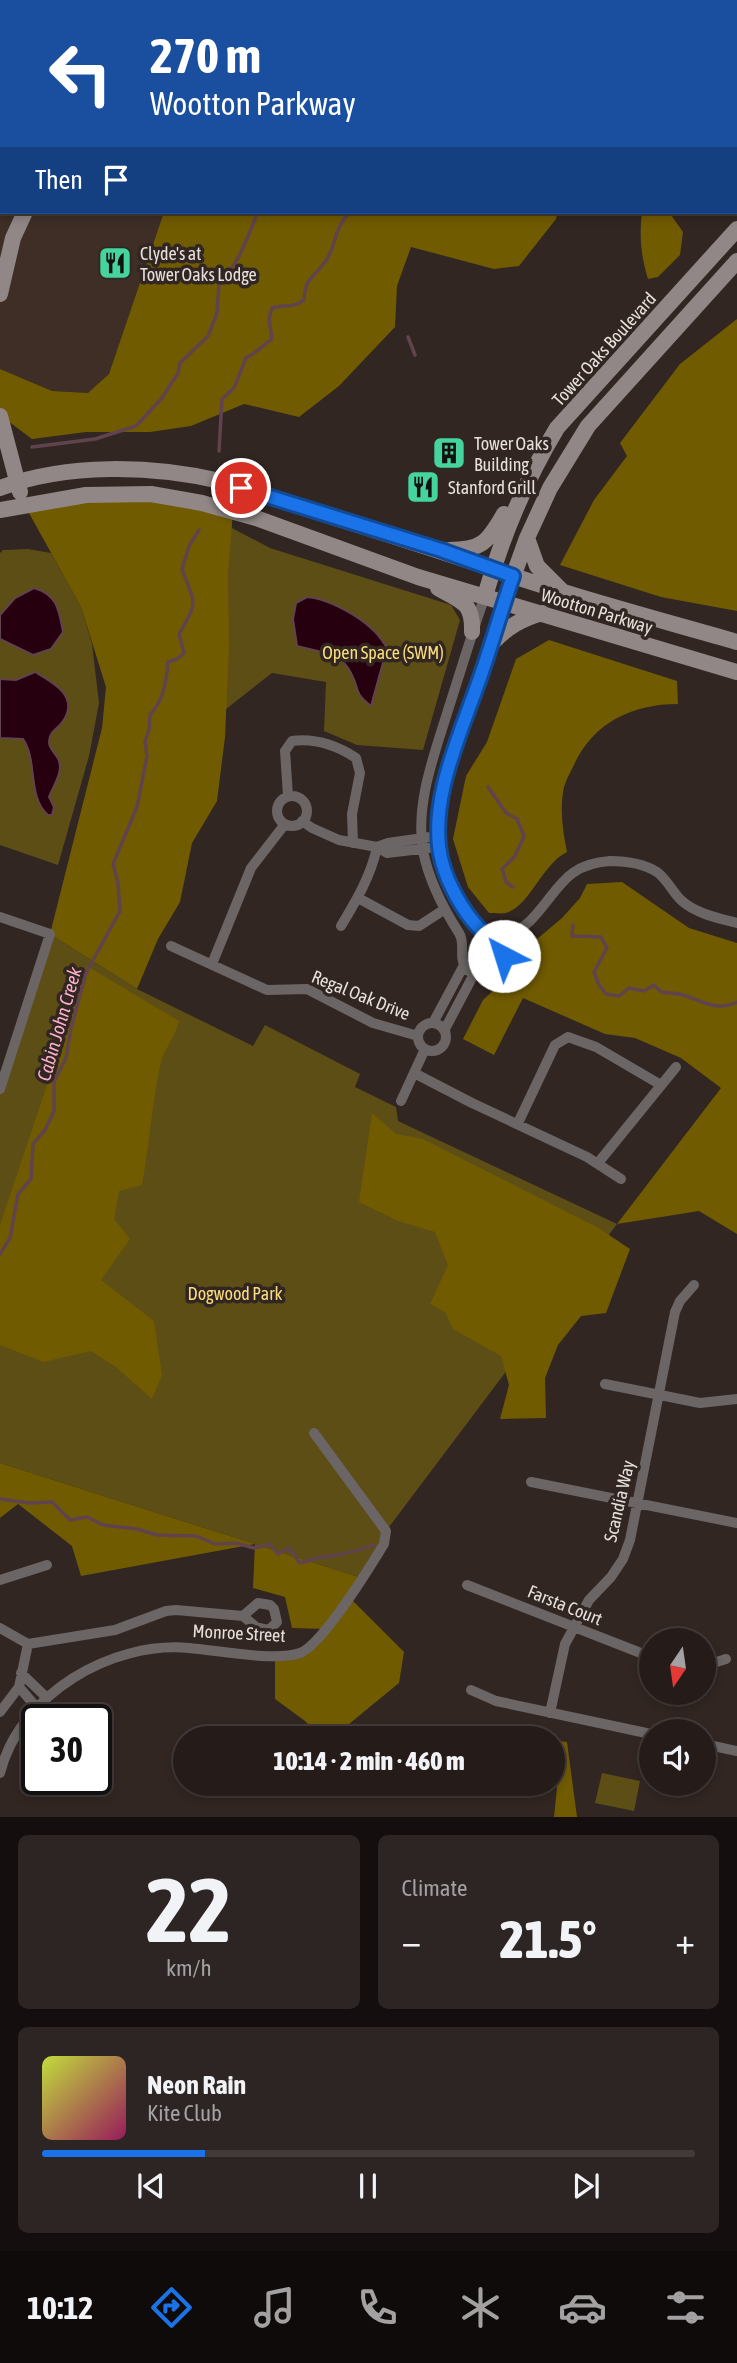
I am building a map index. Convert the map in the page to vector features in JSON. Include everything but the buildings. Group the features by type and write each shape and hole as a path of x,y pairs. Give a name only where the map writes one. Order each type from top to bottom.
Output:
{"main road":[{"path":"0,293 13,237 24,214"},
{"name":"Tower Oaks Boulevard","path":"485,596 505,533 537,462 557,428 737,229"},
{"path":"504,602 527,538 550,488 588,426 737,261"},
{"path":"0,416 24,504"},
{"path":"441,550 477,548 489,538 537,462"},
{"name":"Wootton Parkway","path":"0,488 17,481 51,474 117,468 159,470 221,481 441,550 563,592 737,642"},
{"name":"Wootton Parkway","path":"1,507 86,495 151,494 202,503 256,518 418,577 737,672"},
{"path":"527,538 537,566 563,592"},
{"path":"418,577 467,606 473,615 472,632"},
{"path":"493,642 505,630 523,619 542,613"}],"street":[{"name":"Tower Oaks Boulevard","path":"464,965 461,936 444,909 430,877 423,843 424,794 485,596"},
{"path":"433,1023 444,1029 447,1039 442,1048 436,1051 425,1049 418,1036 424,1026 433,1023 464,965 474,974 487,975 499,969 504,956 501,943 476,926 449,884 439,842 437,817 450,761 493,642 504,602"},
{"path":"288,796 285,751 292,741 310,739 342,749 356,758 360,773 352,814 353,844"},
{"path":"288,796 299,797 307,810 302,821 291,826 285,824 279,818 277,810 280,802 288,796"},
{"path":"302,821 339,840 377,847 387,853 423,843 439,842"},
{"path":"212,964 251,868 285,824"},
{"path":"341,926 358,898 377,847"},
{"path":"501,943 534,917 552,892 572,873 596,862 631,863 658,873 683,902 708,916 737,923"},
{"path":"358,898 408,925 419,926 444,909"},
{"path":"0,917 50,933 0,1089"},
{"name":"Regal Oak Drive","path":"170,946 267,990 307,989 373,1023 418,1036"},
{"path":"444,1029 474,974"},
{"path":"518,1123 555,1045 568,1037 606,1052 661,1085"},
{"path":"401,1101 425,1049"},
{"path":"598,1163 676,1067"},
{"path":"414,1073 598,1163 621,1179"},
{"name":"Scandia Way","path":"550,1713 560,1661 573,1628 589,1600 611,1577 630,1540 675,1312 680,1301 694,1285"},
{"path":"605,1384 700,1403 737,1399"},
{"name":"Monroe Street","path":"41,1704 57,1689 87,1669 139,1650 187,1648 275,1656 301,1653 326,1629 384,1544 386,1531 314,1433"},
{"path":"531,1482 737,1523"},
{"path":"0,1580 47,1565"},
{"name":"Farsta Court","path":"467,1584 639,1653"},
{"path":"0,1628 28,1644 115,1630 166,1611 243,1616"},
{"path":"0,1712 19,1686 28,1644"},
{"path":"716,1662 726,1659"},
{"path":"21,1673 47,1698"},
{"path":"19,1686 34,1704"},
{"path":"471,1690 496,1701 639,1732"},
{"name":"Monroe Street","path":"0,1773 14,1739 21,1730"},
{"path":"716,1747 737,1751"}],"shaded area":[{"path":"0,214 163,214 109,374 89,393 52,391 0,369"},
{"path":"163,214 557,214 519,266 494,269 411,247 397,286 395,327 339,386 299,417 244,404 191,426 150,432 86,432 32,439 0,415 0,369 52,391 88,393 109,374"},
{"path":"642,214 670,214 683,232 680,255 658,277 648,279 641,246"},
{"path":"737,319 737,611 661,597 560,565 594,500 627,456 620,443 680,364"},
{"path":"151,494 233,512 228,574 229,648 225,737 217,801 192,843 180,902 158,939 137,989 50,934 102,728 106,687 81,607 24,504"},
{"path":"34,588 53,599 63,632 51,649 33,655 0,639 0,615 15,598"},
{"path":"307,597 333,604 351,614 375,632 387,648 371,706 359,694 351,673 341,661 328,654 297,646 293,619 296,603"},
{"path":"549,640 677,681 678,704 630,712 602,728 591,739 568,776 564,789 562,815 567,852 550,866 514,909 506,913 489,913 468,887 453,839 466,776 487,742 516,659"},
{"path":"35,672 56,685 68,704 63,721 49,738 50,747 60,766 49,797 54,807 52,815 48,815 37,798 28,748 23,739 0,738 0,679 16,680"},
{"path":"622,882 689,928 737,943 737,1234 699,1211 617,1224 721,1088 681,1058 635,1038 605,1034 523,998 494,1055 463,1039 483,1000 512,973 518,955 562,918 580,898 587,884"},
{"path":"87,966 179,1021 160,1066 142,1185 119,1191 114,1219 130,1239 101,1280 154,1321 162,1375 152,1399 116,1367 91,1351 44,1362 0,1345 0,1225"},
{"path":"372,1113 396,1134 423,1139 597,1227 630,1249 606,1313 581,1316 558,1345 545,1378 546,1418 500,1419 509,1385 501,1356 453,1329 445,1312 430,1304 448,1265 435,1232 398,1221 359,1202"},
{"path":"0,1463 255,1544 81,1576 72,1546 18,1504 0,1518"},
{"path":"255,1544 362,1578 349,1597 404,1652 399,1683 347,1726 310,1726 275,1699 275,1656 301,1653 326,1629 292,1628 285,1597 253,1588"},
{"path":"567,1742 577,1817 554,1817 556,1796 565,1796"}],"green space":[{"name":"Open Space (SWM)","path":"228,526 270,548 451,605 460,620 423,750 357,745 324,731 326,682 272,673 221,713"},
{"path":"28,549 51,553 81,607 92,644 99,703 89,756 58,865 0,845 0,553 3,550"},
{"name":"Dogwood Park","path":"50,934 137,989 253,1046 265,1025 360,1074 355,1087 396,1107 398,1121 617,1224 386,1531 362,1578 0,1463 0,1089"},
{"path":"602,1773 639,1781 634,1811 595,1803"}],"waterway":[{"path":"32,447 95,439 136,426 162,398 178,373 180,363 208,336 217,313 219,284 237,259 257,214"},
{"name":"Cabin John Creek","path":"219,451 222,399 234,388 246,358 272,339 269,319 272,308 295,305 304,300 308,282 329,257 340,225 348,214"},
{"path":"408,337 415,355"},
{"name":"Cabin John Creek","path":"0,1254 10,1238 18,1194 31,1179 33,1144 45,1130 54,1111 54,1082 66,1058 86,973 120,911 118,883 113,864 137,807 147,756 145,741 150,715 163,690 168,662 184,653 179,634 190,615 193,602 182,569 189,546 199,530"},
{"path":"384,655 389,654 408,664"},
{"path":"488,787 506,813 517,819 524,836 515,856 502,869 506,882 513,887"},
{"path":"573,925 572,936 601,937 607,948 594,972 606,994 619,996 629,988 644,991 654,985 661,992 683,995 716,1006 737,1002"},
{"path":"0,1499 30,1503 52,1502 70,1520 87,1517 103,1525 137,1529 157,1535 196,1536 215,1544 236,1543 254,1548 270,1544 278,1554 289,1548 300,1563 374,1545"}],"place":[{"name":"Clyde's at Tower Oaks Lodge","path":"115,263"},
{"name":"Tower Oaks Building","path":"449,453"},
{"name":"Stanford Grill","path":"423,487"}],"route":[{"path":"241,488 441,550 513,576 461,736 450,761 437,817 439,847 449,884 476,926 501,943 504,956"}]}
